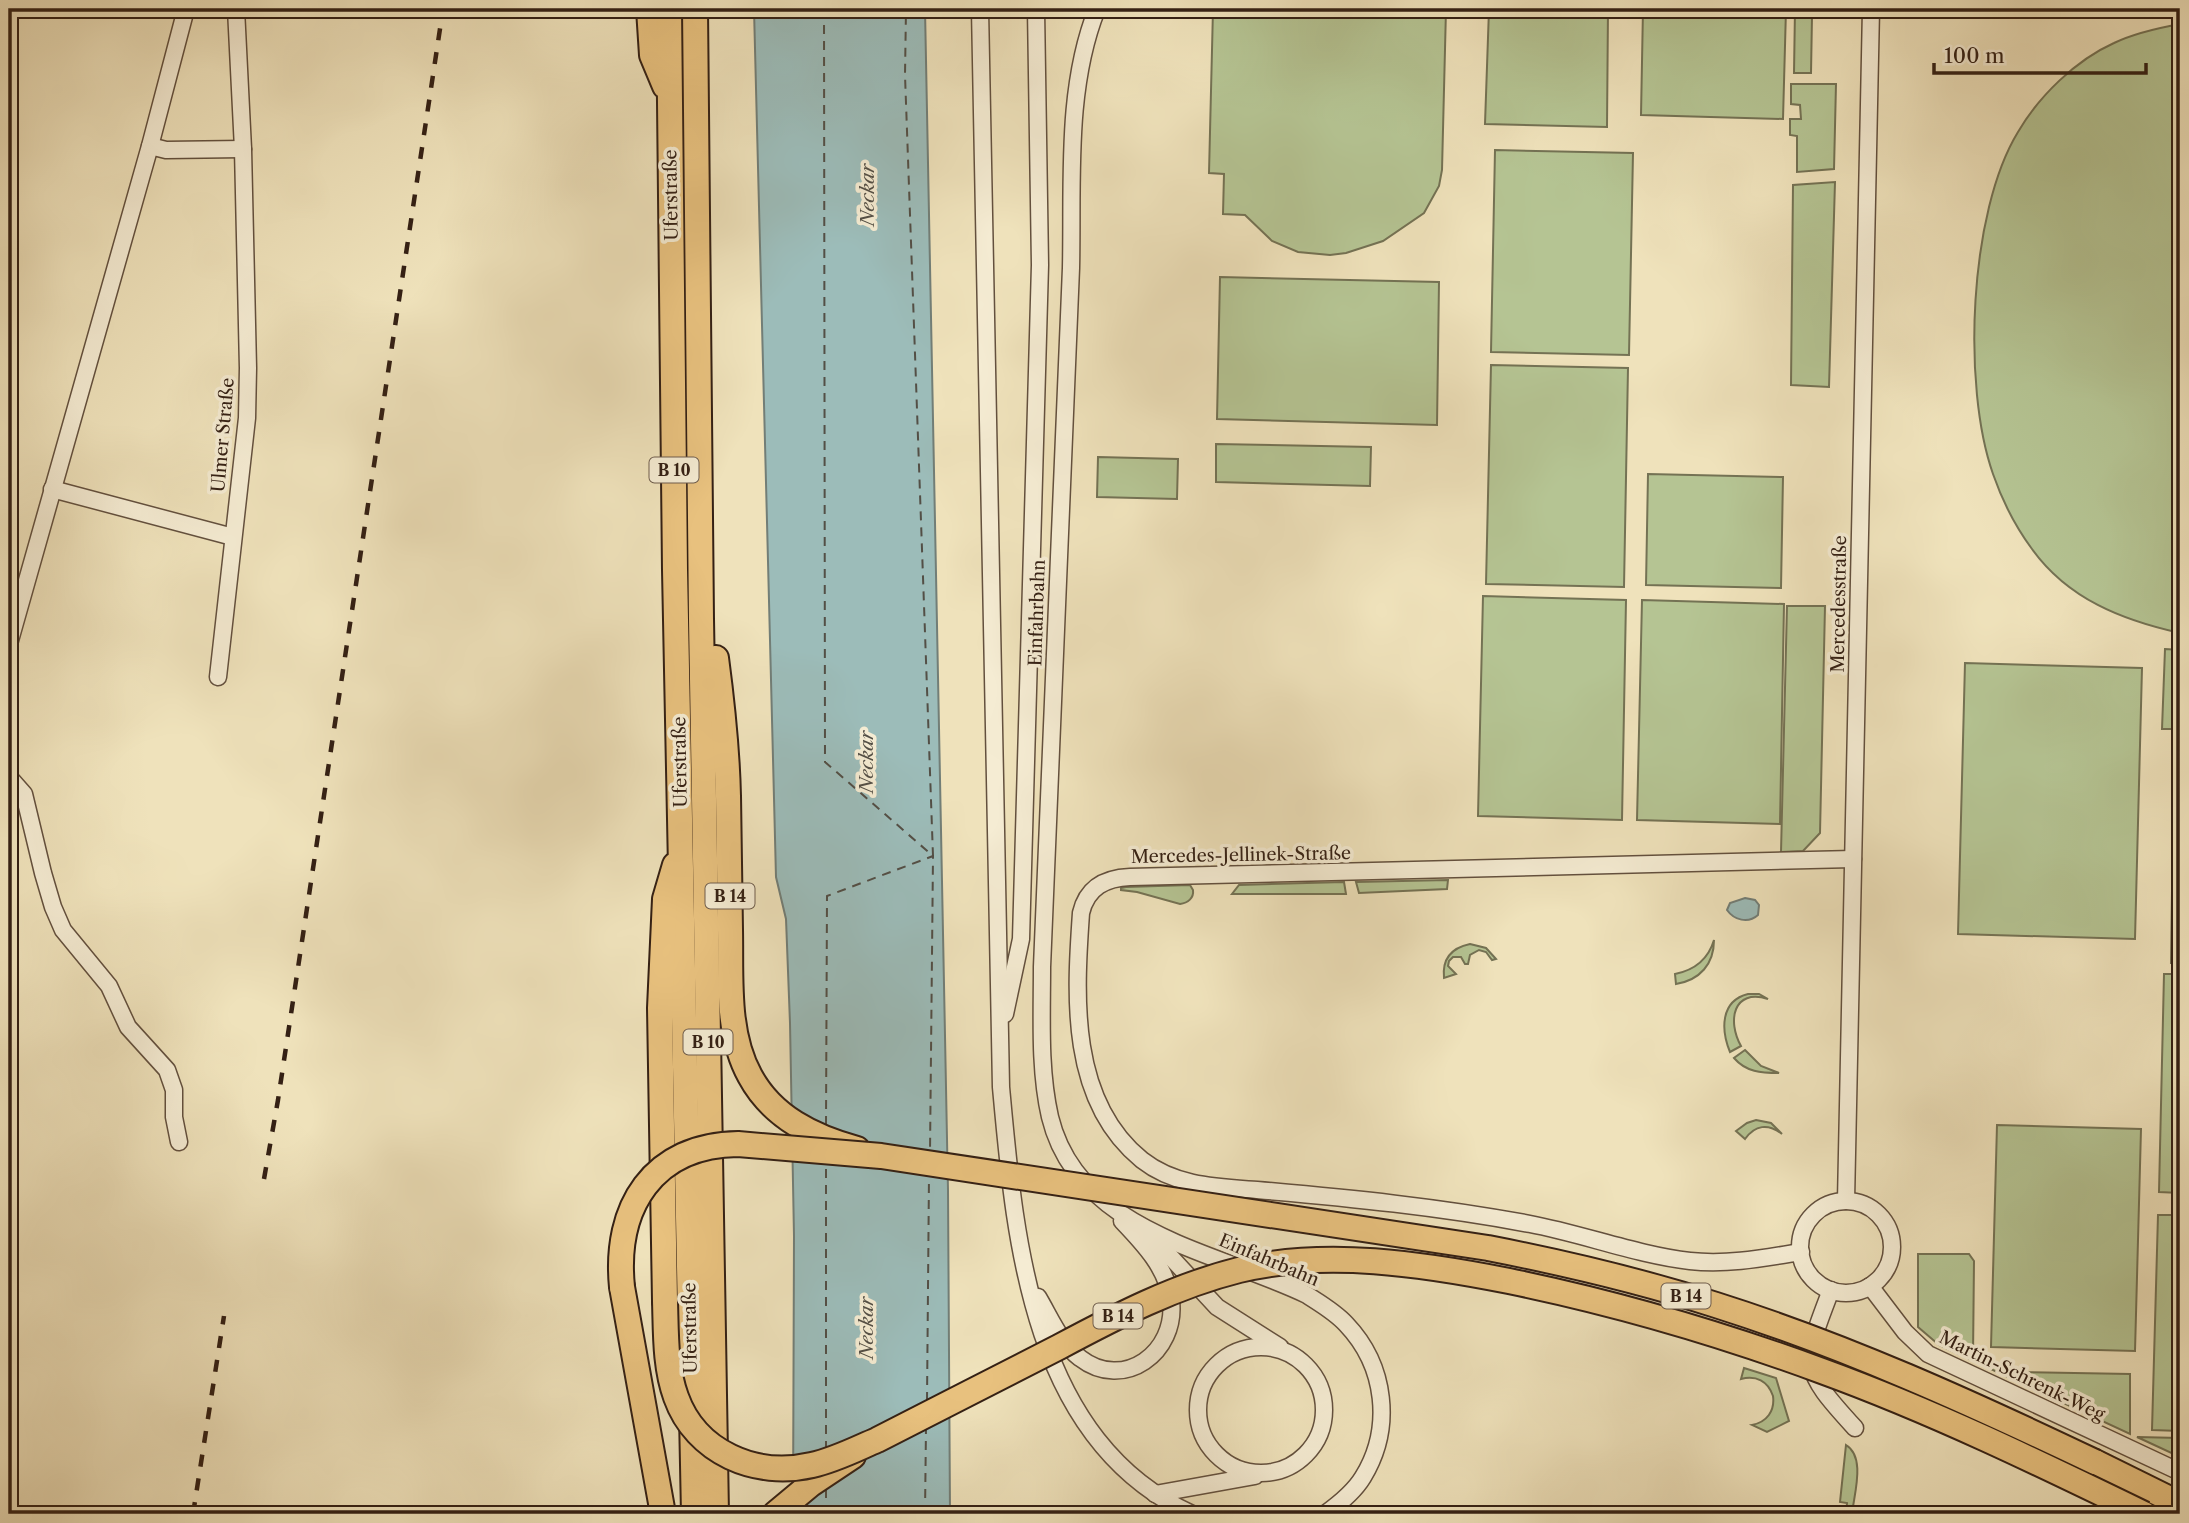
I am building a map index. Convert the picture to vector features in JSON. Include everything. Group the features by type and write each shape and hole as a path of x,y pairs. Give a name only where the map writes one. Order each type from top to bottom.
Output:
{"highway":[{"name":"B 10","path":"649,9 652,55 670,96"},
{"name":"Uferstraße","path":"669,9 675,570 694,1514"},
{"name":"Uferstraße","path":"695,9 716,1514"},
{"name":"B 10","path":"695,47 709,9"},
{"name":"B 14","path":"702,569 717,665 726,764 732,999 740,1052 754,1083 776,1110 797,1125 818,1136 881,1156 1462,1243 1560,1262 1638,1281 1775,1325 1922,1382 2023,1427 2180,1504"},
{"name":"B 14","path":"682,845 665,899 660,1009 666,1346 675,1395 695,1430 733,1460 771,1469 790,1469 831,1460 877,1440 1110,1320 1179,1289 1244,1269 1319,1261 1378,1263 1439,1269 1550,1290 1641,1312 1715,1334 1825,1372 1915,1409 2006,1448 2144,1514"},
{"path":"663,1514 622,1287 620,1247 629,1212 646,1185 668,1164 682,1156 716,1145 738,1144 881,1156"},
{"name":"B 14","path":"775,1514 811,1484 877,1440"}],"street":[{"path":"9,644 150,146 186,9"},
{"name":"Ulmer Straße","path":"218,677 247,418 243,149 236,9"},
{"name":"Einfahrbahn","path":"980,9 1001,1087 1012,1203 1040,1325 1067,1395 1093,1435 1122,1467 1155,1494 1192,1514"},
{"name":"Einfahrbahn","path":"1000,1036 1021,939 1040,265 1036,9"},
{"name":"Einfahrbahn","path":"1028,1281 1067,1345 1078,1357 1103,1370 1126,1368 1147,1360 1157,1353 1169,1333 1171,1300 1163,1274 1146,1248 1080,1178 1057,1139 1046,1099 1042,1028 1042,967 1076,106 1086,41 1097,9"},
{"name":"Mercedesstraße","path":"1846,1201 1871,9"},
{"path":"150,146 166,150 243,149"},
{"path":"52,489 233,537"},
{"path":"9,777 24,794 43,873 63,930 109,986 128,1027 167,1070 174,1090 174,1117 179,1142"},
{"name":"Mercedes-Jellinek-Straße","path":"1801,1252 1740,1261 1690,1261 1486,1216 1337,1197 1214,1187 1172,1178 1156,1169 1128,1146 1104,1114 1090,1082 1080,1042 1081,913 1086,898 1099,884 1116,878 1130,877 1853,859"},
{"path":"1846,1201 1862,1204 1876,1212 1886,1224 1892,1255 1886,1270 1870,1286 1851,1293 1831,1290 1814,1279 1803,1262 1801,1252 1804,1229 1812,1216 1824,1207 1846,1201"},
{"name":"Einfahrbahn","path":"1105,1204 1166,1252 1217,1307 1290,1353"},
{"name":"Einfahrbahn","path":"1124,1217 1162,1236 1307,1295 1337,1316 1359,1340 1371,1358 1379,1383 1383,1413 1378,1444 1363,1478 1343,1501 1325,1514"},
{"name":"Martin-Schrenk-Weg","path":"1870,1286 1905,1332 1928,1354 2180,1472"},
{"path":"1831,1290 1811,1346 1812,1371 1824,1394 1855,1428"},
{"path":"1155,1494 1278,1472 1307,1455 1317,1441 1325,1408 1322,1391 1315,1376 1304,1363 1290,1353 1257,1346 1229,1355 1208,1376 1200,1391 1199,1424 1205,1440 1215,1454 1228,1464 1261,1474 1278,1472"}],"green space":[{"path":"1213,9 1446,9 1442,170 1439,186 1424,213 1383,241 1346,253 1330,255 1298,252 1272,241 1245,215 1223,214 1224,174 1209,173"},
{"path":"1489,9 1608,9 1607,127 1485,124"},
{"path":"1643,9 1786,9 1783,119 1641,115"},
{"path":"1795,9 1837,9 1837,16 1812,16 1811,73 1794,73"},
{"path":"2180,24 2180,633 2137,621 2098,605 2062,581 2032,549 2010,513 1993,474 1983,437 1974,348 1980,252 1989,207 2002,166 2018,132 2037,105 2060,80 2086,59 2130,36"},
{"path":"1791,84 1836,84 1834,169 1797,172 1797,136 1790,135 1790,119 1801,119 1800,105 1791,104"},
{"path":"1495,150 1633,153 1629,355 1491,352"},
{"path":"1835,182 1829,387 1791,385 1793,185"},
{"path":"1220,277 1439,282 1437,425 1217,419"},
{"path":"1491,365 1628,368 1624,587 1486,584"},
{"path":"1216,444 1371,447 1370,486 1216,482"},
{"path":"1098,457 1178,459 1177,499 1097,497"},
{"path":"1648,474 1783,477 1781,588 1646,585"},
{"path":"1483,596 1626,600 1622,820 1478,816"},
{"path":"1642,600 1784,604 1780,824 1637,820"},
{"path":"1787,606 1825,606 1820,833 1803,851 1781,852"},
{"path":"2165,649 2180,650 2180,729 2162,729"},
{"path":"1965,663 2142,668 2135,939 1958,934"},
{"path":"2174,749 2180,749 2180,963 2171,963"},
{"path":"1448,880 1447,889 1359,893 1356,882"},
{"path":"1344,882 1346,894 1232,894 1239,885"},
{"path":"1190,885 1193,890 1191,898 1180,904 1121,890 1126,887"},
{"path":"1714,940 1711,956 1704,970 1692,979 1676,984 1675,974 1700,963"},
{"path":"1470,944 1486,948 1496,959 1492,960 1486,952 1479,950 1470,955 1468,964 1465,964 1461,957 1453,957 1448,966 1456,974 1444,978 1449,955"},
{"path":"2164,974 2180,974 2180,1193 2159,1192"},
{"path":"1748,994 1759,994 1768,999 1756,997 1740,1002 1734,1017 1734,1027 1741,1046 1730,1052 1725,1035 1725,1017 1732,1003"},
{"path":"1745,1050 1761,1066 1779,1073 1760,1072 1744,1066 1734,1058"},
{"path":"1756,1120 1771,1123 1782,1134 1772,1128 1762,1127 1745,1139 1736,1131"},
{"path":"1997,1125 2141,1129 2135,1351 1991,1347"},
{"path":"2158,1215 2180,1215 2180,1431 2152,1430"},
{"path":"1918,1254 1969,1254 1974,1261 1973,1357 2012,1372 2130,1374 2130,1434 1939,1345 1918,1327"},
{"path":"1744,1368 1776,1378 1789,1421 1767,1432 1752,1425 1769,1415 1773,1396 1761,1380 1741,1379"},
{"path":"2137,1437 2180,1438 2180,1457"},
{"path":"1846,1445 1856,1458 1857,1467 1852,1514 1846,1514 1847,1503 1840,1502"}],"water":[{"name":"Neckar","path":"754,9 925,9 948,1190 950,1514 793,1514 794,1236 790,1023 786,919 776,877"},
{"path":"1745,898 1755,900 1759,905 1758,915 1746,920 1737,918 1727,910 1730,903"}],"pier":[{"path":"1835,1329 1883,1348 1891,1376 1891,1387 1886,1407 1879,1413 1844,1399 1833,1383 1825,1355 1828,1340"}],"ferry route":[{"path":"824,9 825,762 933,856 905,75 906,9"},
{"path":"826,1125 827,896 933,856 930,1152"},
{"path":"826,1162 826,1450"},
{"path":"927,1401 929,1175"},
{"path":"925,1514 926,1427"},
{"path":"826,1487 826,1514"}],"railway":[{"path":"264,1179 443,9"},
{"path":"193,1514 224,1316"}]}
